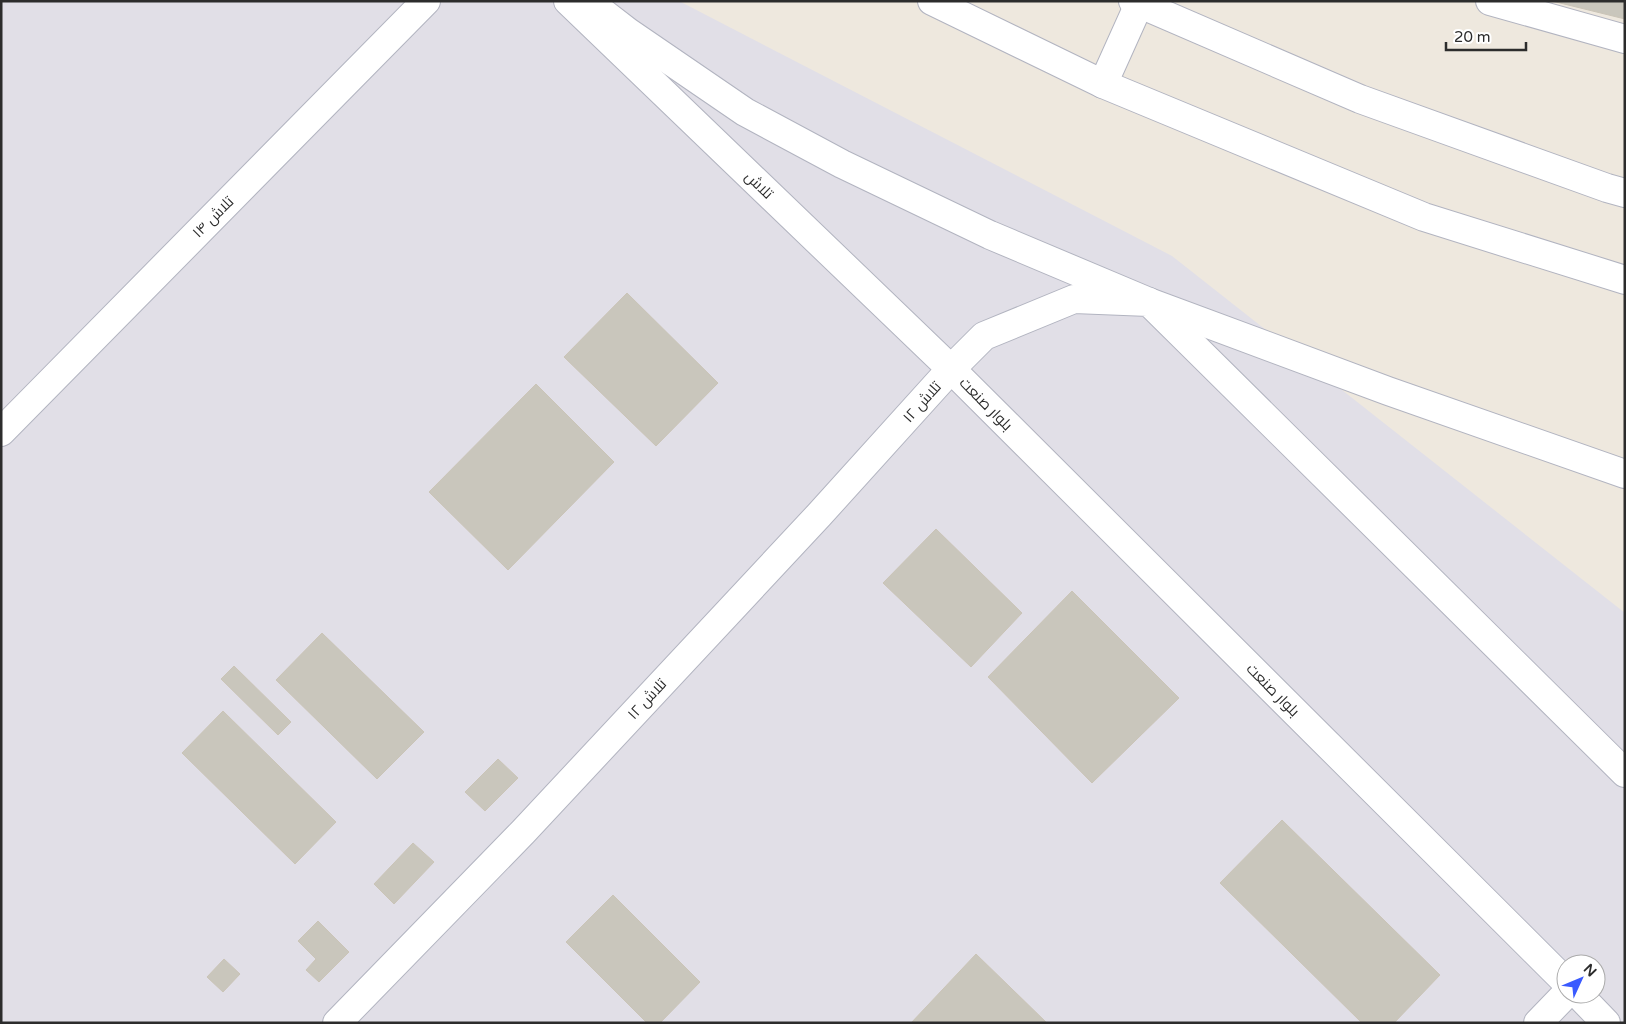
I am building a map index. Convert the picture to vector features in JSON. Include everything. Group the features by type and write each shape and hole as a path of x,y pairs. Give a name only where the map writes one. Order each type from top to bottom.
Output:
{"street":[{"name":"تلاش ۱۴","path":"1,432 426,1"},
{"name":"تلاش","path":"568,1 951,369"},
{"path":"588,1 628,32 746,112 826,156 990,235 1149,302 1388,391 1625,474"},
{"path":"932,1 1103,84 1424,217 1625,280"},
{"path":"1103,84 1136,3 1360,99 1625,193"},
{"path":"1507,4 1625,40"},
{"name":"بلوار صنعت","path":"1149,302 1074,299 984,336 951,369 1556,972"},
{"path":"1149,302 1625,773"},
{"name":"تلاش ۱۲","path":"337,1023 530,825 819,515 951,369"},
{"path":"1538,1023 1556,1004"},
{"path":"1588,1004 1606,1023"}],"shaded area":[{"path":"1,1 679,1 1172,256 1625,613 1625,1023 1,1023"}],"building":[{"path":"1552,1 1625,1 1625,19"},
{"path":"627,293 718,383 656,446 564,357"},
{"path":"536,384 614,462 508,570 429,492"},
{"path":"936,529 1022,613 971,667 883,583"},
{"path":"1072,591 1179,698 1092,783 988,677"},
{"path":"322,633 424,732 377,779 276,680"},
{"path":"234,666 291,722 278,735 221,679"},
{"path":"223,711 336,822 295,864 182,753"},
{"path":"498,759 518,778 485,811 465,792"},
{"path":"1282,820 1440,975 1394,1023 1362,1023 1220,883"},
{"path":"413,843 434,862 394,904 374,884"},
{"path":"613,895 700,982 660,1023 647,1023 566,942"},
{"path":"318,921 349,952 319,982 306,970 316,959 298,941"},
{"path":"976,954 1047,1023 911,1023"},
{"path":"224,959 240,974 223,992 207,977"}]}
